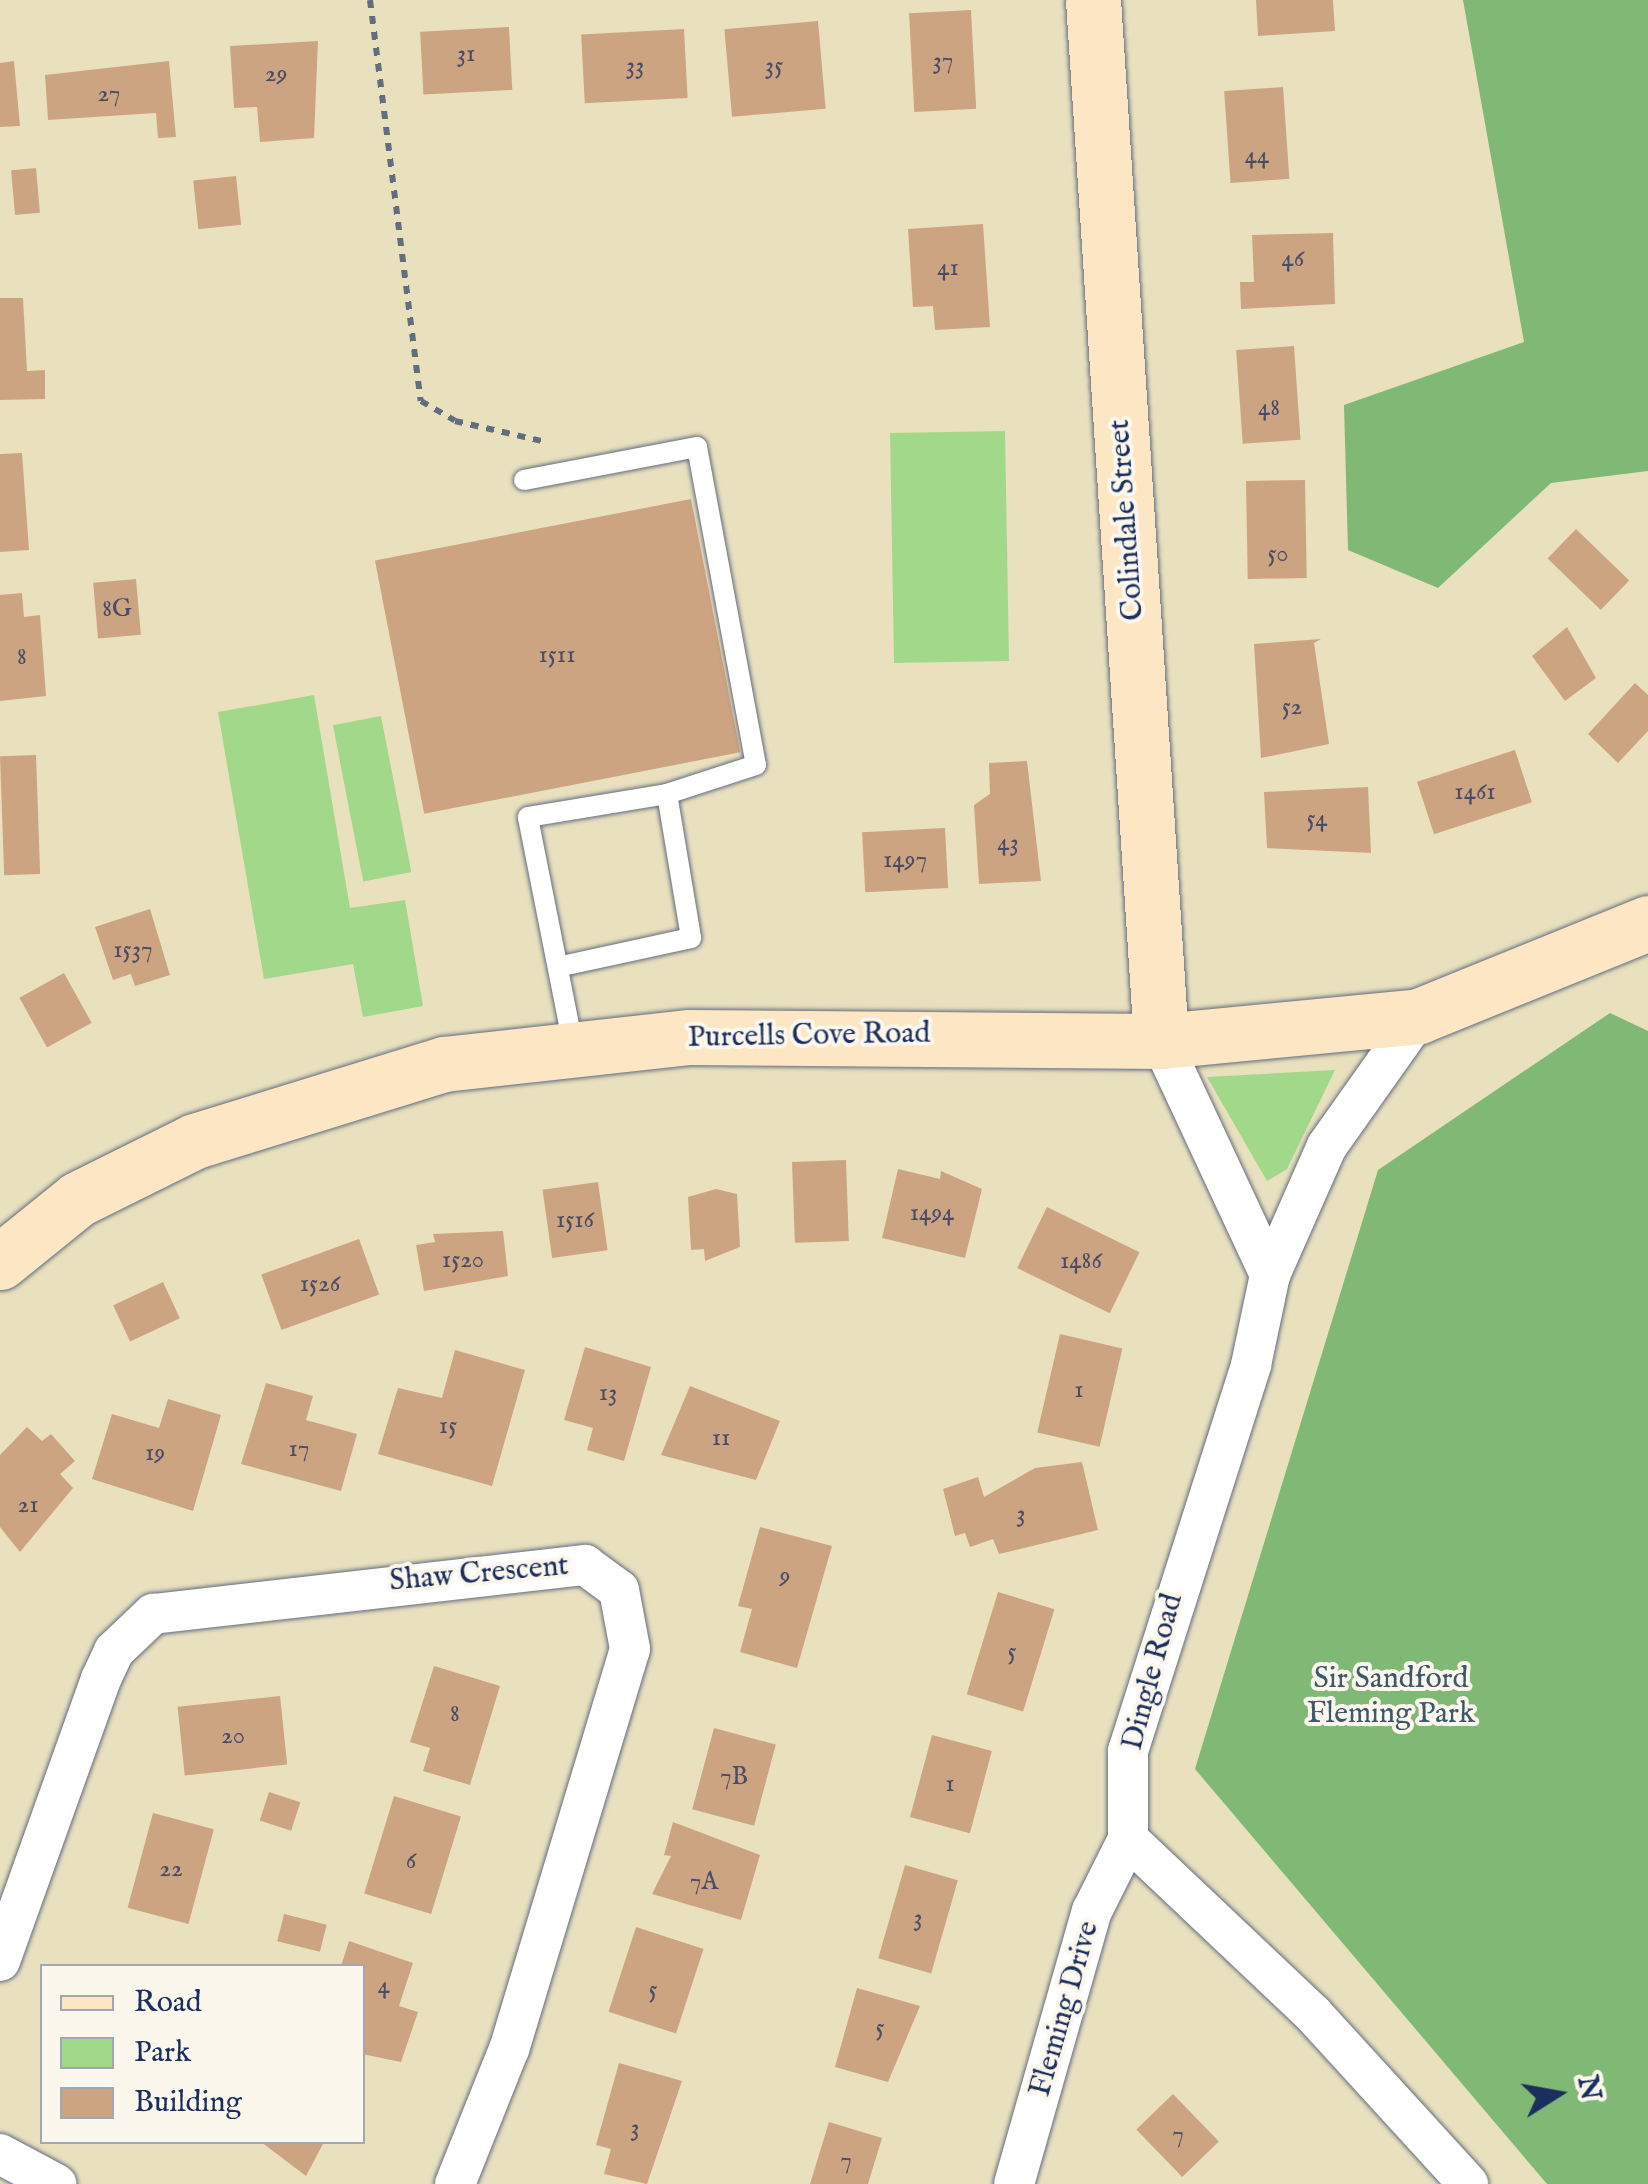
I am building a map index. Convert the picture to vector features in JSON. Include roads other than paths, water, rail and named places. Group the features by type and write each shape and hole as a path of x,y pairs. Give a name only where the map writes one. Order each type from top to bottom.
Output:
{"main road":[{"name":"Colindale Street","path":"1093,0 1161,1041"},
{"name":"Purcells Cove Road","path":"0,1262 78,1199 256,1117 412,1071 573,1045 858,1032 1161,1041 1419,1016 1648,923"}],"street":[{"name":"Dingle Road","path":"1128,1839 1128,1751 1251,1365 1270,1275 1327,1146 1419,1016"},
{"path":"1161,1041 1270,1275"},
{"name":"Shaw Crescent","path":"0,1960 101,1679 114,1651 154,1614 585,1566 619,1590 630,1649 508,2048 455,2184"},
{"path":"1128,1839 1299,2000 1468,2184"},
{"name":"Fleming Drive","path":"1014,2184 1092,1911 1128,1839"},
{"path":"0,2154 56,2184"}],"lane":[{"path":"524,480 698,447 756,765 667,794 528,817 573,1045"},
{"path":"558,967 691,938 667,794"}],"park label":[{"name":"Sir Sandford Fleming Park","path":"1391,1696"}]}
